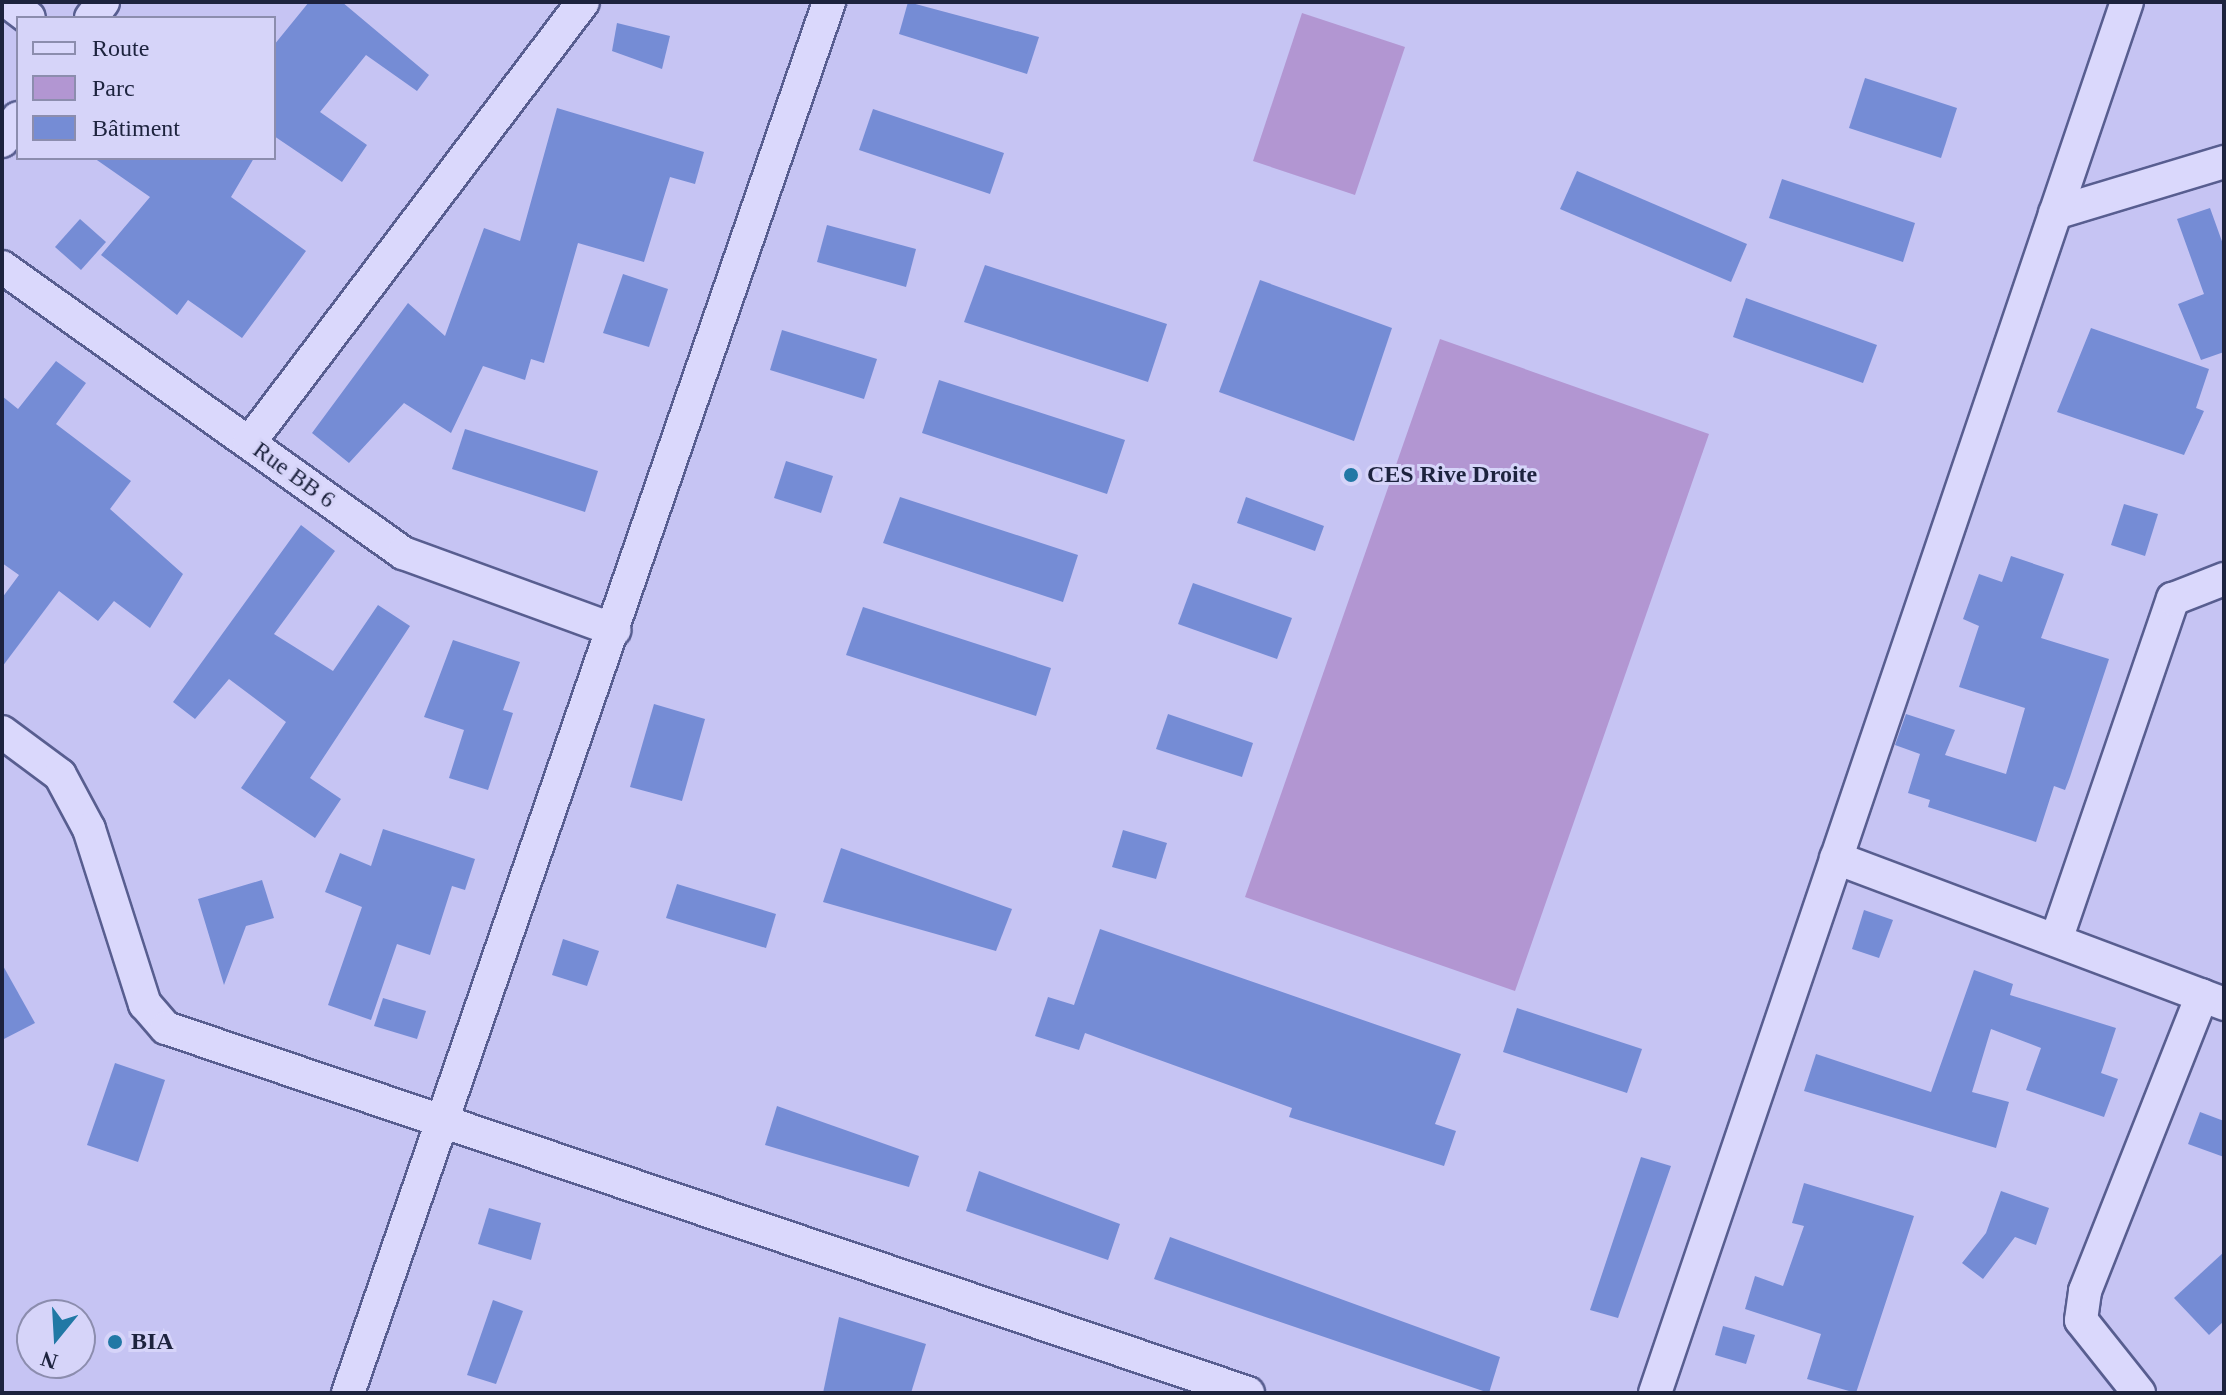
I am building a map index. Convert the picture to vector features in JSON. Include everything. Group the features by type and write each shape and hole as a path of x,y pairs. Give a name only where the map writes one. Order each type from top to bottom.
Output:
{"street":[{"path":"8,2 26,16"},
{"path":"249,443 583,2"},
{"path":"348,1393 437,1122 614,630 829,2"},
{"path":"1655,1393 2127,2"},
{"path":"2,141 16,121"},
{"path":"2055,213 2224,162"},
{"name":"Rue BB 6","path":"2,267 403,553 614,630"},
{"path":"2056,940 2173,599 2224,579"},
{"path":"2,732 60,775 89,829 145,1004 166,1028 437,1122 1248,1393"},
{"path":"1836,858 2213,1000 2085,1291 2081,1320 2139,1393"}],"green space":[{"path":"1302,13 1405,47 1355,195 1253,161"},
{"path":"1440,339 1709,434 1515,991 1245,897"}],"building":[{"path":"309,2 342,2 429,75 417,91 366,55 320,112 367,145 342,182 276,137 276,43"},
{"path":"908,2 1039,37 1027,74 899,34"},
{"path":"617,23 670,36 662,69 612,51"},
{"path":"1865,78 1957,108 1941,158 1849,128"},
{"path":"557,108 704,152 695,184 670,177 644,262 578,243 544,363 531,359 525,380 483,366 451,433 404,403 349,463 312,433 408,303 445,336 484,228 520,241"},
{"path":"873,109 1004,153 990,194 859,150"},
{"path":"97,160 253,160 231,197 306,251 242,338 188,300 177,315 101,255 150,197"},
{"path":"1577,171 1747,244 1731,282 1560,209"},
{"path":"1782,179 1915,223 1903,262 1769,218"},
{"path":"2210,208 2224,247 2224,352 2201,360 2178,304 2204,294 2177,219"},
{"path":"80,219 106,242 81,270 55,247"},
{"path":"827,225 916,249 906,287 817,262"},
{"path":"985,265 1167,324 1148,382 964,322"},
{"path":"623,274 668,289 649,347 603,333"},
{"path":"1260,280 1392,328 1354,441 1219,392"},
{"path":"1746,298 1877,345 1863,383 1733,337"},
{"path":"2091,328 2209,369 2196,408 2204,411 2184,455 2057,412"},
{"path":"782,330 877,359 864,399 770,370"},
{"path":"56,361 86,383 56,424 131,481 110,509 183,574 150,628 114,601 98,621 59,591 2,667 2,598 19,575 2,563 2,396 18,409"},
{"path":"939,380 1125,440 1107,494 922,433"},
{"path":"465,429 598,471 585,512 452,469"},
{"path":"786,461 833,476 821,513 774,498"},
{"path":"900,497 1078,555 1063,602 883,543"},
{"path":"1246,497 1324,526 1315,551 1237,523"},
{"path":"2124,504 2158,514 2145,556 2111,545"},
{"path":"301,525 335,551 274,634 333,671 378,605 410,626 310,778 341,799 315,838 241,788 286,722 229,679 195,719 173,702"},
{"path":"2011,556 2064,574 2041,638 2109,659 2065,790 2054,786 2036,842 1928,807 1930,800 1908,793 1920,754 1895,745 1906,714 1955,730 1945,755 2006,774 2025,708 1959,687 1979,626 1963,619 1979,574 2002,582"},
{"path":"1193,583 1292,618 1277,659 1178,624"},
{"path":"863,607 1051,668 1036,716 846,655"},
{"path":"453,640 520,662 503,710 513,713 488,790 449,778 464,730 424,717"},
{"path":"654,704 705,719 682,801 630,787"},
{"path":"1168,714 1253,743 1242,777 1156,749"},
{"path":"383,829 475,859 465,890 452,886 430,955 397,944 371,1020 328,1005 362,907 325,892 340,853 371,866"},
{"path":"1123,830 1167,843 1156,879 1112,867"},
{"path":"841,848 1012,909 996,951 823,902"},
{"path":"262,880 274,918 246,926 224,985 198,899"},
{"path":"677,884 776,914 766,948 666,918"},
{"path":"1864,910 1893,920 1879,958 1852,949"},
{"path":"1100,929 1461,1054 1435,1124 1456,1131 1444,1166 1289,1117 1292,1108 1085,1033 1079,1050 1035,1036 1048,997 1074,1005"},
{"path":"563,939 599,951 587,986 552,975"},
{"path":"2,964 35,1023 2,1040"},
{"path":"1974,970 2013,984 2010,995 2116,1028 2101,1073 2118,1079 2104,1117 2026,1090 2041,1048 1991,1029 1972,1092 2009,1102 1996,1148 1804,1091 1816,1054 1931,1092"},
{"path":"383,998 426,1011 417,1039 374,1026"},
{"path":"1517,1008 1642,1049 1627,1093 1503,1052"},
{"path":"115,1063 165,1080 138,1162 87,1145"},
{"path":"777,1106 919,1156 909,1187 765,1145"},
{"path":"2200,1112 2224,1121 2224,1157 2188,1144"},
{"path":"1641,1157 1671,1166 1618,1318 1590,1310"},
{"path":"979,1171 1120,1224 1108,1260 966,1211"},
{"path":"1804,1183 1914,1216 1856,1393 1807,1379 1821,1334 1745,1309 1755,1276 1783,1286 1804,1226 1792,1223"},
{"path":"2001,1191 2049,1208 2036,1245 2015,1237 1983,1279 1962,1263 1986,1233"},
{"path":"489,1208 541,1223 531,1260 478,1244"},
{"path":"1170,1237 1500,1357 1489,1393 1154,1279"},
{"path":"2224,1252 2224,1321 2209,1335 2174,1298"},
{"path":"493,1300 523,1311 496,1384 467,1375"},
{"path":"839,1317 926,1344 911,1393 823,1393"},
{"path":"1723,1326 1755,1335 1746,1364 1715,1355"}],"place":[{"name":"CES Rive Droite","path":"1351,475"},
{"name":"BIA","path":"115,1342"}]}
